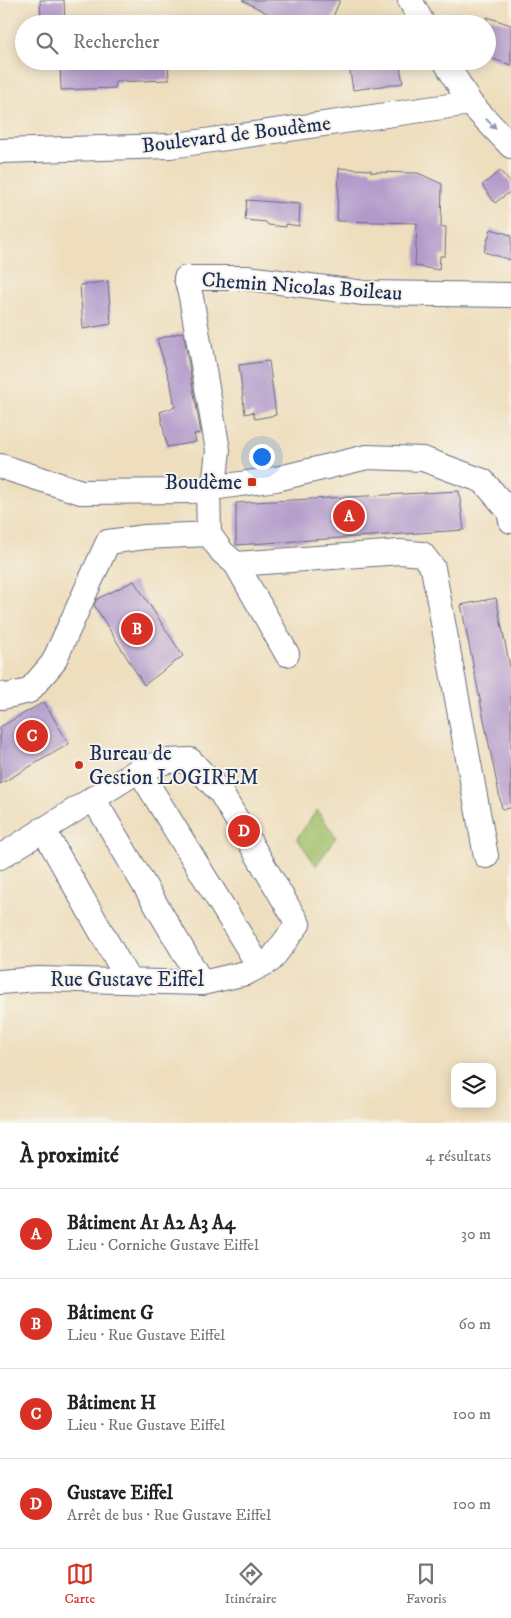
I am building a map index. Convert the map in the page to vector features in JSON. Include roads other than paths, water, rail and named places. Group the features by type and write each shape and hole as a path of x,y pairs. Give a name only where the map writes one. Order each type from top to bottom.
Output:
{"street":[{"path":"410,0 419,15"},
{"path":"450,70 470,103 511,146"},
{"name":"Boulevard de Boudème","path":"0,151 170,146 470,103"},
{"name":"Chemin Nicolas Boileau","path":"211,488 218,450 186,278 248,278 364,293 511,295"},
{"path":"0,466 81,492 191,491 276,479 367,457 423,459 483,481 509,511 511,521"},
{"path":"211,488 209,534 222,552 236,564 287,654"},
{"path":"0,694 2,697 29,691 53,663 108,542 145,537 209,534"},
{"path":"236,564 400,552 422,554 433,568 486,856"},
{"name":"Rue Gustave Eiffel","path":"0,857 139,770 167,760 190,760 221,793 298,924 271,960 246,973 202,982 38,979 0,982"},
{"path":"139,770 260,966"},
{"path":"93,798 202,982"},
{"path":"43,829 129,981"}],"place":[{"name":"Boudème","path":"252,482"},
{"name":"Bâtiment A1 A2 A3 A4","path":"349,516"},
{"name":"Bâtiment G","path":"137,629"},
{"name":"Bâtiment H","path":"32,736"},
{"name":"Bureau de Gestion LOGIREM","path":"79,765"},
{"name":"Gustave Eiffel","path":"244,831"}]}
